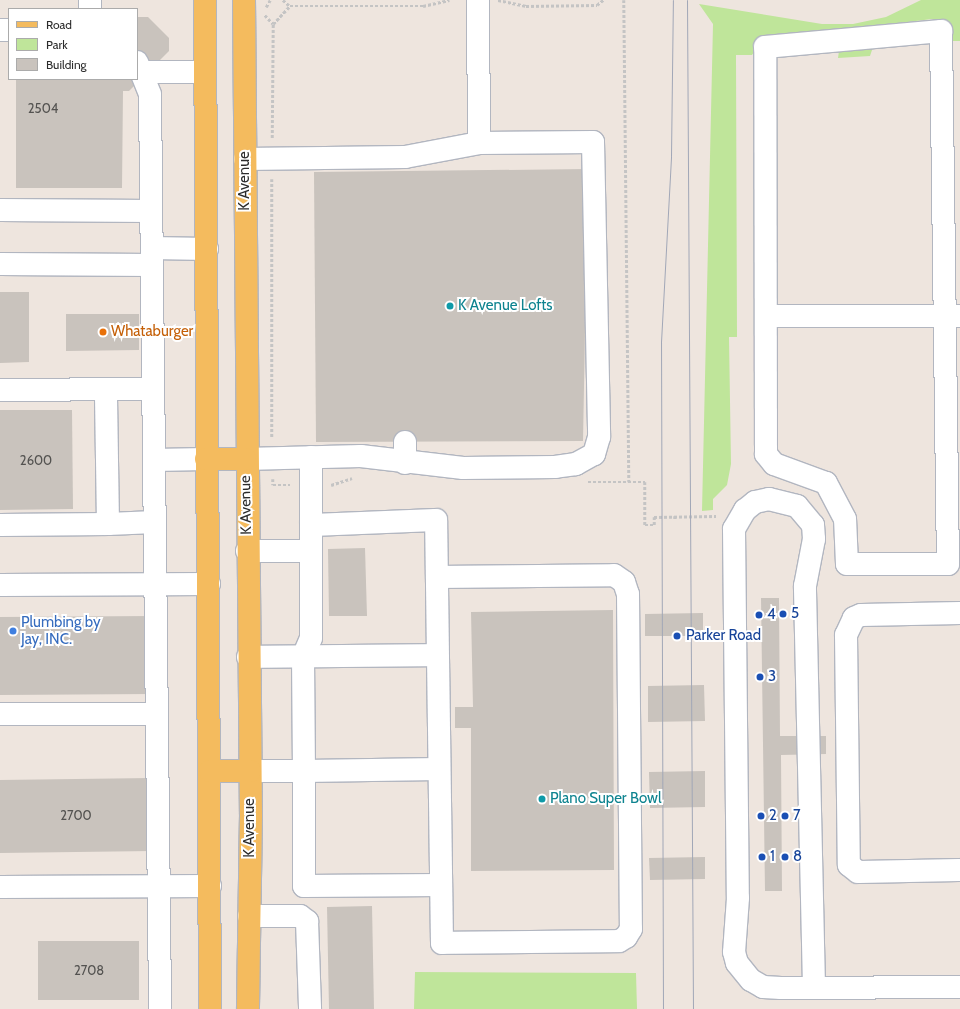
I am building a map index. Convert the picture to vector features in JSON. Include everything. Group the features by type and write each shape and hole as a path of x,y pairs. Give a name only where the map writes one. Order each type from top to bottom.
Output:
{"main road":[{"path":"205,0 207,249 206,459 209,584 210,1009"},
{"name":"K Avenue","path":"244,0 245,459 250,771 248,1009"},
{"path":"206,459 245,459"},
{"path":"210,772 250,771"}],"lane":[{"path":"478,0 479,143"},
{"path":"941,31 953,316 948,564 846,564 845,520 826,483 774,464 766,454 764,47 941,31"},
{"path":"160,1009 150,95 139,67 205,72"},
{"path":"245,159 405,165 479,143 593,142 599,437 594,454 576,464 554,467 463,468 405,464 360,456 245,459"},
{"path":"0,210 151,211"},
{"path":"0,264 152,257 207,249"},
{"path":"766,316 953,316"},
{"path":"0,390 153,389"},
{"path":"106,390 108,524"},
{"path":"404,442 405,464"},
{"path":"310,457 311,638 303,657 304,886 440,885"},
{"path":"154,460 206,459"},
{"path":"814,987 805,586 814,539 813,525 797,506 769,499 755,502 746,510 734,529 738,898 734,952 742,971 763,987 814,987 960,987"},
{"path":"311,524 436,520 442,943 619,941 631,928 628,594 624,582 614,575 437,578"},
{"path":"0,525 155,522"},
{"path":"247,551 310,551"},
{"path":"0,585 155,586 209,584"},
{"path":"952,613 861,615 848,624 846,635 848,860 858,872 953,870"},
{"path":"248,657 437,655"},
{"path":"0,714 157,714"},
{"path":"250,771 439,769"},
{"path":"0,887 210,886"},
{"path":"249,916 300,916 307,921 310,1009"}],"path":[{"path":"270,0 264,13 273,24"},
{"path":"283,0 290,6"},
{"path":"497,0 526,6 597,5 603,0"},
{"path":"624,0 629,482"},
{"path":"645,482 645,525 654,525 654,517 716,516"}],"green space":[{"path":"921,0 960,0 960,41 953,41 949,30 932,19 762,40 752,55 736,55 737,337 729,337 731,464 727,485 713,499 713,510 702,511 713,24 699,4 822,24 853,24 886,17"},
{"path":"873,47 870,56 838,58 839,51"},
{"path":"415,972 636,973 637,1009 414,1009"}],"building":[{"path":"138,17 148,17 169,38 169,51 129,91 123,91 122,188 16,188 16,80 138,80"},
{"name":"K Avenue Lofts","path":"588,169 583,441 316,442 314,172"},
{"path":"0,292 29,292 29,362 0,363"},
{"name":"Whataburger","path":"66,314 139,314 139,350 66,351"},
{"path":"0,410 72,410 73,509 0,510"},
{"path":"365,548 367,616 329,616 328,549"},
{"path":"761,598 779,598 780,736 826,736 826,754 781,755 782,891 765,891"},
{"name":"Plano Super Bowl","path":"613,610 614,870 471,871 471,728 455,728 455,707 473,707 471,612"},
{"path":"703,613 703,636 645,636 645,614"},
{"path":"152,616 152,694 0,695 0,617"},
{"path":"704,685 705,721 648,722 648,686"},
{"path":"705,771 705,807 650,808 649,772"},
{"path":"151,778 152,851 0,853 0,780"},
{"path":"705,857 705,879 650,880 649,858"},
{"path":"372,906 374,1009 329,1009 327,907"},
{"path":"38,941 139,941 139,1000 38,1000"}],"tram line":[{"path":"663,1009 661,342 671,156 673,0"},
{"path":"687,0 693,1009"}],"place":[{"name":"K Avenue Lofts","path":"450,306"},
{"name":"Whataburger","path":"103,332"},
{"name":"5","path":"783,614"},
{"name":"4","path":"759,615"},
{"name":"Plumbing by Jay, INC.","path":"13,631"},
{"name":"Parker Road","path":"677,636"},
{"name":"3","path":"760,677"},
{"name":"Plano Super Bowl","path":"542,799"},
{"name":"2","path":"761,816"},
{"name":"7","path":"785,816"},
{"name":"1","path":"762,857"},
{"name":"8","path":"785,857"}]}
